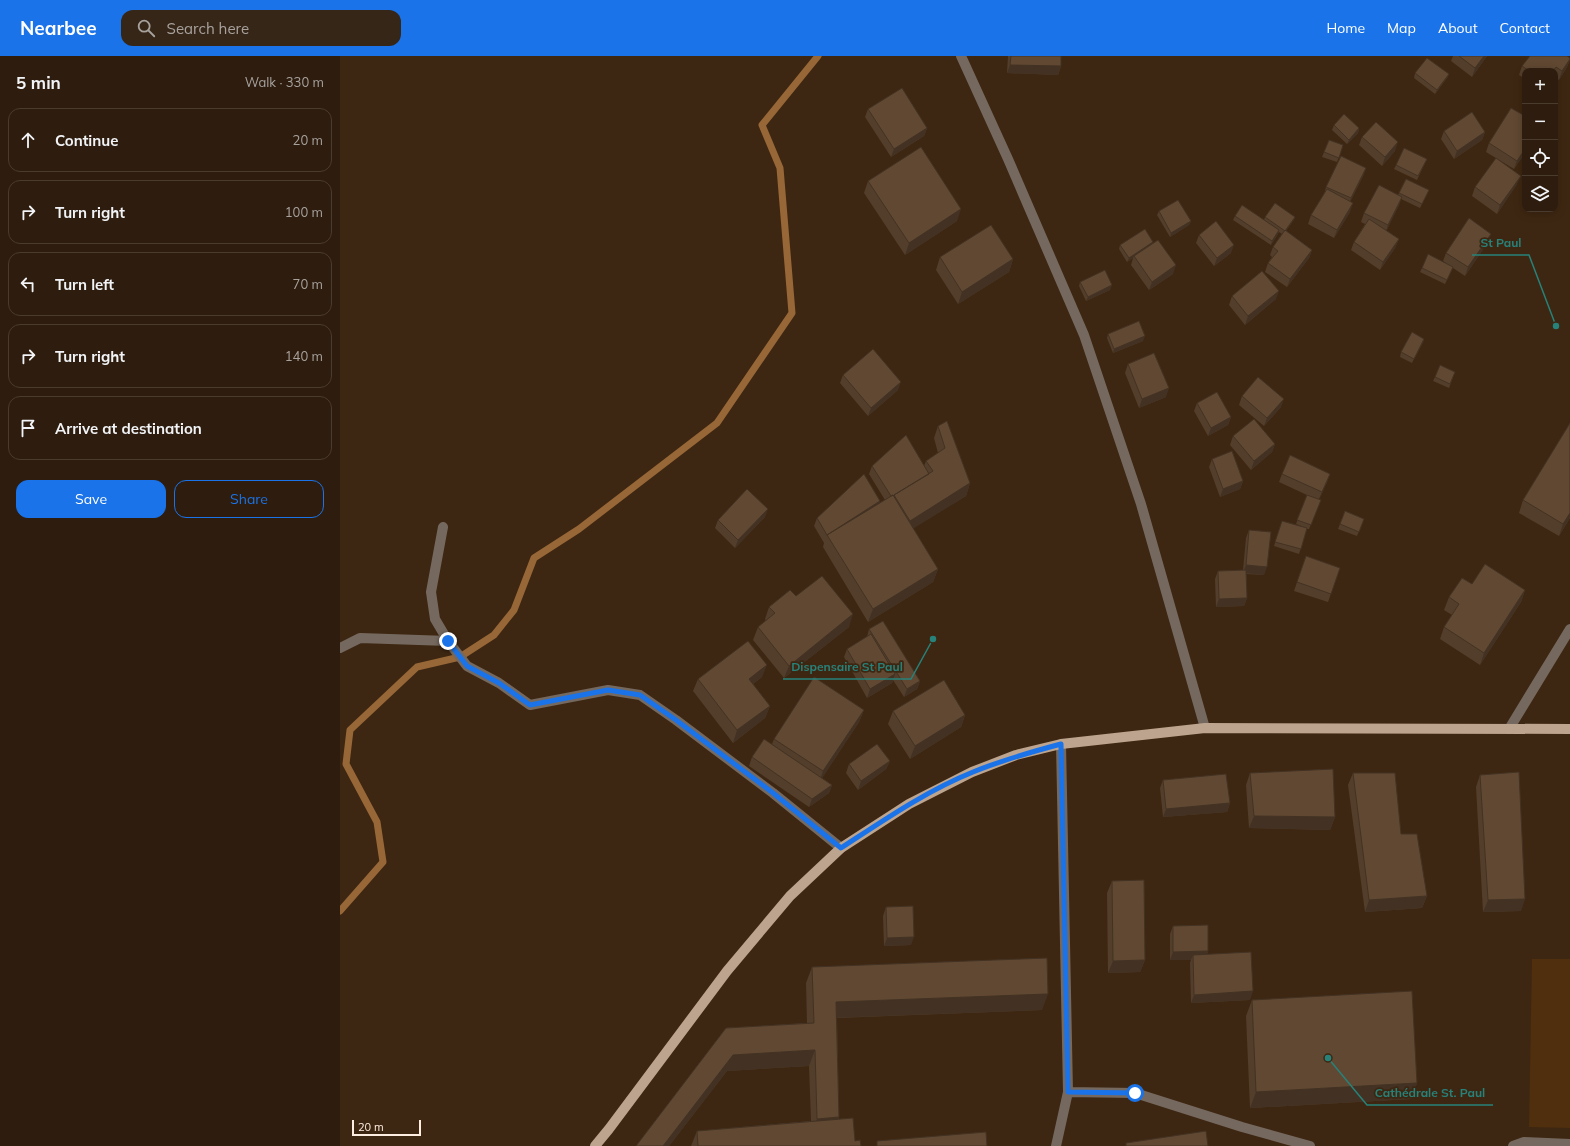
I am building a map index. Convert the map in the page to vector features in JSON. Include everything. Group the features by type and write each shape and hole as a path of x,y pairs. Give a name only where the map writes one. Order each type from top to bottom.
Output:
{"main road":[{"path":"595,1146 727,971 790,896 841,848 909,804 972,772 1016,756 1061,744 1205,728 1570,729"}],"street":[{"path":"961,56 1084,335 1140,504 1205,728"},
{"path":"443,527 431,592 435,619 448,641 467,666 499,683 530,705 608,690 640,695 767,788 841,848"},
{"path":"1509,729 1570,629"},
{"path":"340,648 360,638 448,641"},
{"path":"1056,1146 1068,1092 1061,744"},
{"path":"1068,1092 1135,1093 1242,1127 1310,1146"},
{"path":"1513,1146 1524,1142 1570,1144"}],"shaded area":[{"path":"1532,959 1570,959 1570,1128 1529,1127"}],"building":[{"path":"1011,56 1061,56 1061,66 1010,65"},
{"path":"1459,56 1484,56 1475,68"},
{"path":"1530,56 1567,56 1570,58 1562,71 1556,67 1525,68 1522,66"},
{"path":"1427,58 1449,74 1437,90 1415,73"},
{"path":"902,88 927,128 894,149 868,109"},
{"path":"1511,108 1522,114 1522,154 1517,161 1489,143"},
{"path":"1472,112 1485,132 1457,151 1444,131"},
{"path":"1344,114 1359,128 1349,140 1334,125"},
{"path":"1376,122 1398,142 1385,157 1362,137"},
{"path":"1329,140 1343,145 1339,158 1324,152"},
{"path":"921,147 961,209 909,243 868,181"},
{"path":"1404,148 1427,159 1418,176 1396,165"},
{"path":"1341,156 1366,168 1351,198 1326,187"},
{"path":"1496,158 1521,176 1500,205 1475,187"},
{"path":"1406,179 1429,190 1422,204 1399,193"},
{"path":"1379,185 1402,197 1388,225 1364,213"},
{"path":"1327,189 1353,203 1337,230 1311,215"},
{"path":"1178,200 1191,221 1171,233 1159,211"},
{"path":"1275,203 1295,217 1285,231 1265,217"},
{"path":"1242,205 1279,230 1272,241 1235,216"},
{"path":"1469,218 1491,234 1468,267 1446,253"},
{"path":"1369,219 1399,239 1383,262 1354,242"},
{"path":"1216,221 1234,245 1217,258 1199,235"},
{"path":"991,225 1013,259 962,292 940,257"},
{"path":"1145,229 1153,242 1129,258 1120,245"},
{"path":"1285,230 1312,250 1290,279 1268,263 1278,251 1273,247"},
{"path":"1158,240 1176,265 1152,282 1134,256"},
{"path":"1428,254 1453,267 1447,280 1422,268"},
{"path":"1105,270 1112,285 1088,297 1080,282"},
{"path":"1262,271 1279,291 1248,316 1232,296"},
{"path":"1139,321 1145,336 1114,349 1108,334"},
{"path":"1412,332 1424,339 1414,359 1401,352"},
{"path":"873,349 901,382 871,408 843,375"},
{"path":"1154,353 1169,388 1142,399 1128,364"},
{"path":"1440,365 1455,372 1450,384 1435,377"},
{"path":"1258,377 1284,399 1267,418 1242,396"},
{"path":"1217,392 1231,417 1211,428 1197,403"},
{"path":"1254,419 1275,444 1254,461 1233,436"},
{"path":"947,421 970,483 910,521 894,495 933,471 926,461 945,448 938,426"},
{"path":"1570,423 1570,513 1563,524 1523,500"},
{"path":"906,435 929,474 894,496 891,496 872,466"},
{"path":"1232,451 1243,481 1223,489 1212,459"},
{"path":"1290,455 1330,474 1322,492 1282,474"},
{"path":"864,474 880,501 827,535 817,518"},
{"path":"747,489 768,509 738,540 718,520"},
{"path":"893,495 938,569 873,609 827,535"},
{"path":"1307,495 1321,500 1311,525 1297,520"},
{"path":"1345,511 1364,519 1359,532 1340,524"},
{"path":"1282,521 1307,528 1301,549 1275,542"},
{"path":"1249,530 1271,532 1267,567 1246,565"},
{"path":"1306,556 1340,568 1331,594 1297,582"},
{"path":"1485,564 1525,590 1484,653 1444,627 1459,604 1449,597 1462,578 1472,584"},
{"path":"1246,570 1247,598 1219,599 1218,571"},
{"path":"822,576 853,614 789,666 758,627 775,613 769,607 790,590 796,596"},
{"path":"883,621 920,681 907,689 869,629"},
{"path":"871,634 895,674 870,689 847,649"},
{"path":"748,641 767,665 749,679 770,706 737,730 698,679"},
{"path":"814,677 864,710 823,771 774,739"},
{"path":"944,680 965,715 915,746 893,711"},
{"path":"764,739 832,785 812,799 752,757"},
{"path":"877,744 890,761 861,781 849,764"},
{"path":"1333,769 1335,817 1254,816 1250,773"},
{"path":"1519,772 1525,899 1488,900 1480,775"},
{"path":"1353,773 1395,773 1401,834 1417,834 1427,896 1369,900"},
{"path":"1226,774 1230,803 1166,809 1163,780"},
{"path":"1144,880 1145,960 1113,961 1112,881"},
{"path":"913,906 914,937 887,938 886,907"},
{"path":"1208,925 1208,951 1173,952 1173,926"},
{"path":"1251,952 1253,991 1194,995 1193,955"},
{"path":"1047,958 1048,994 836,1002 839,1117 817,1119 815,1050 733,1055 663,1146 636,1146 726,1028 814,1023 812,967"},
{"path":"1412,991 1417,1083 1256,1092 1252,1000"},
{"path":"853,1118 855,1141 860,1140 861,1146 698,1146 697,1131"},
{"path":"1206,1131 1208,1146 1126,1146 1126,1143"},
{"path":"986,1132 987,1146 877,1146 877,1141"}],"waterway":[{"path":"340,911 383,862 377,822 346,764 350,730 417,667 460,657 494,635 514,610 534,558 579,529 717,423 792,313 780,168 762,125 818,56"}],"place":[{"name":"St Paul","path":"1556,326"},
{"name":"Dispensaire St Paul","path":"933,639"},
{"name":"Cathédrale St. Paul","path":"1328,1058"}],"route":[{"path":"448,641 467,666 499,683 530,705 608,690 640,695 676,720 773,793 841,848 909,804 972,772 1016,756 1061,744 1068,1092 1135,1093"}]}
